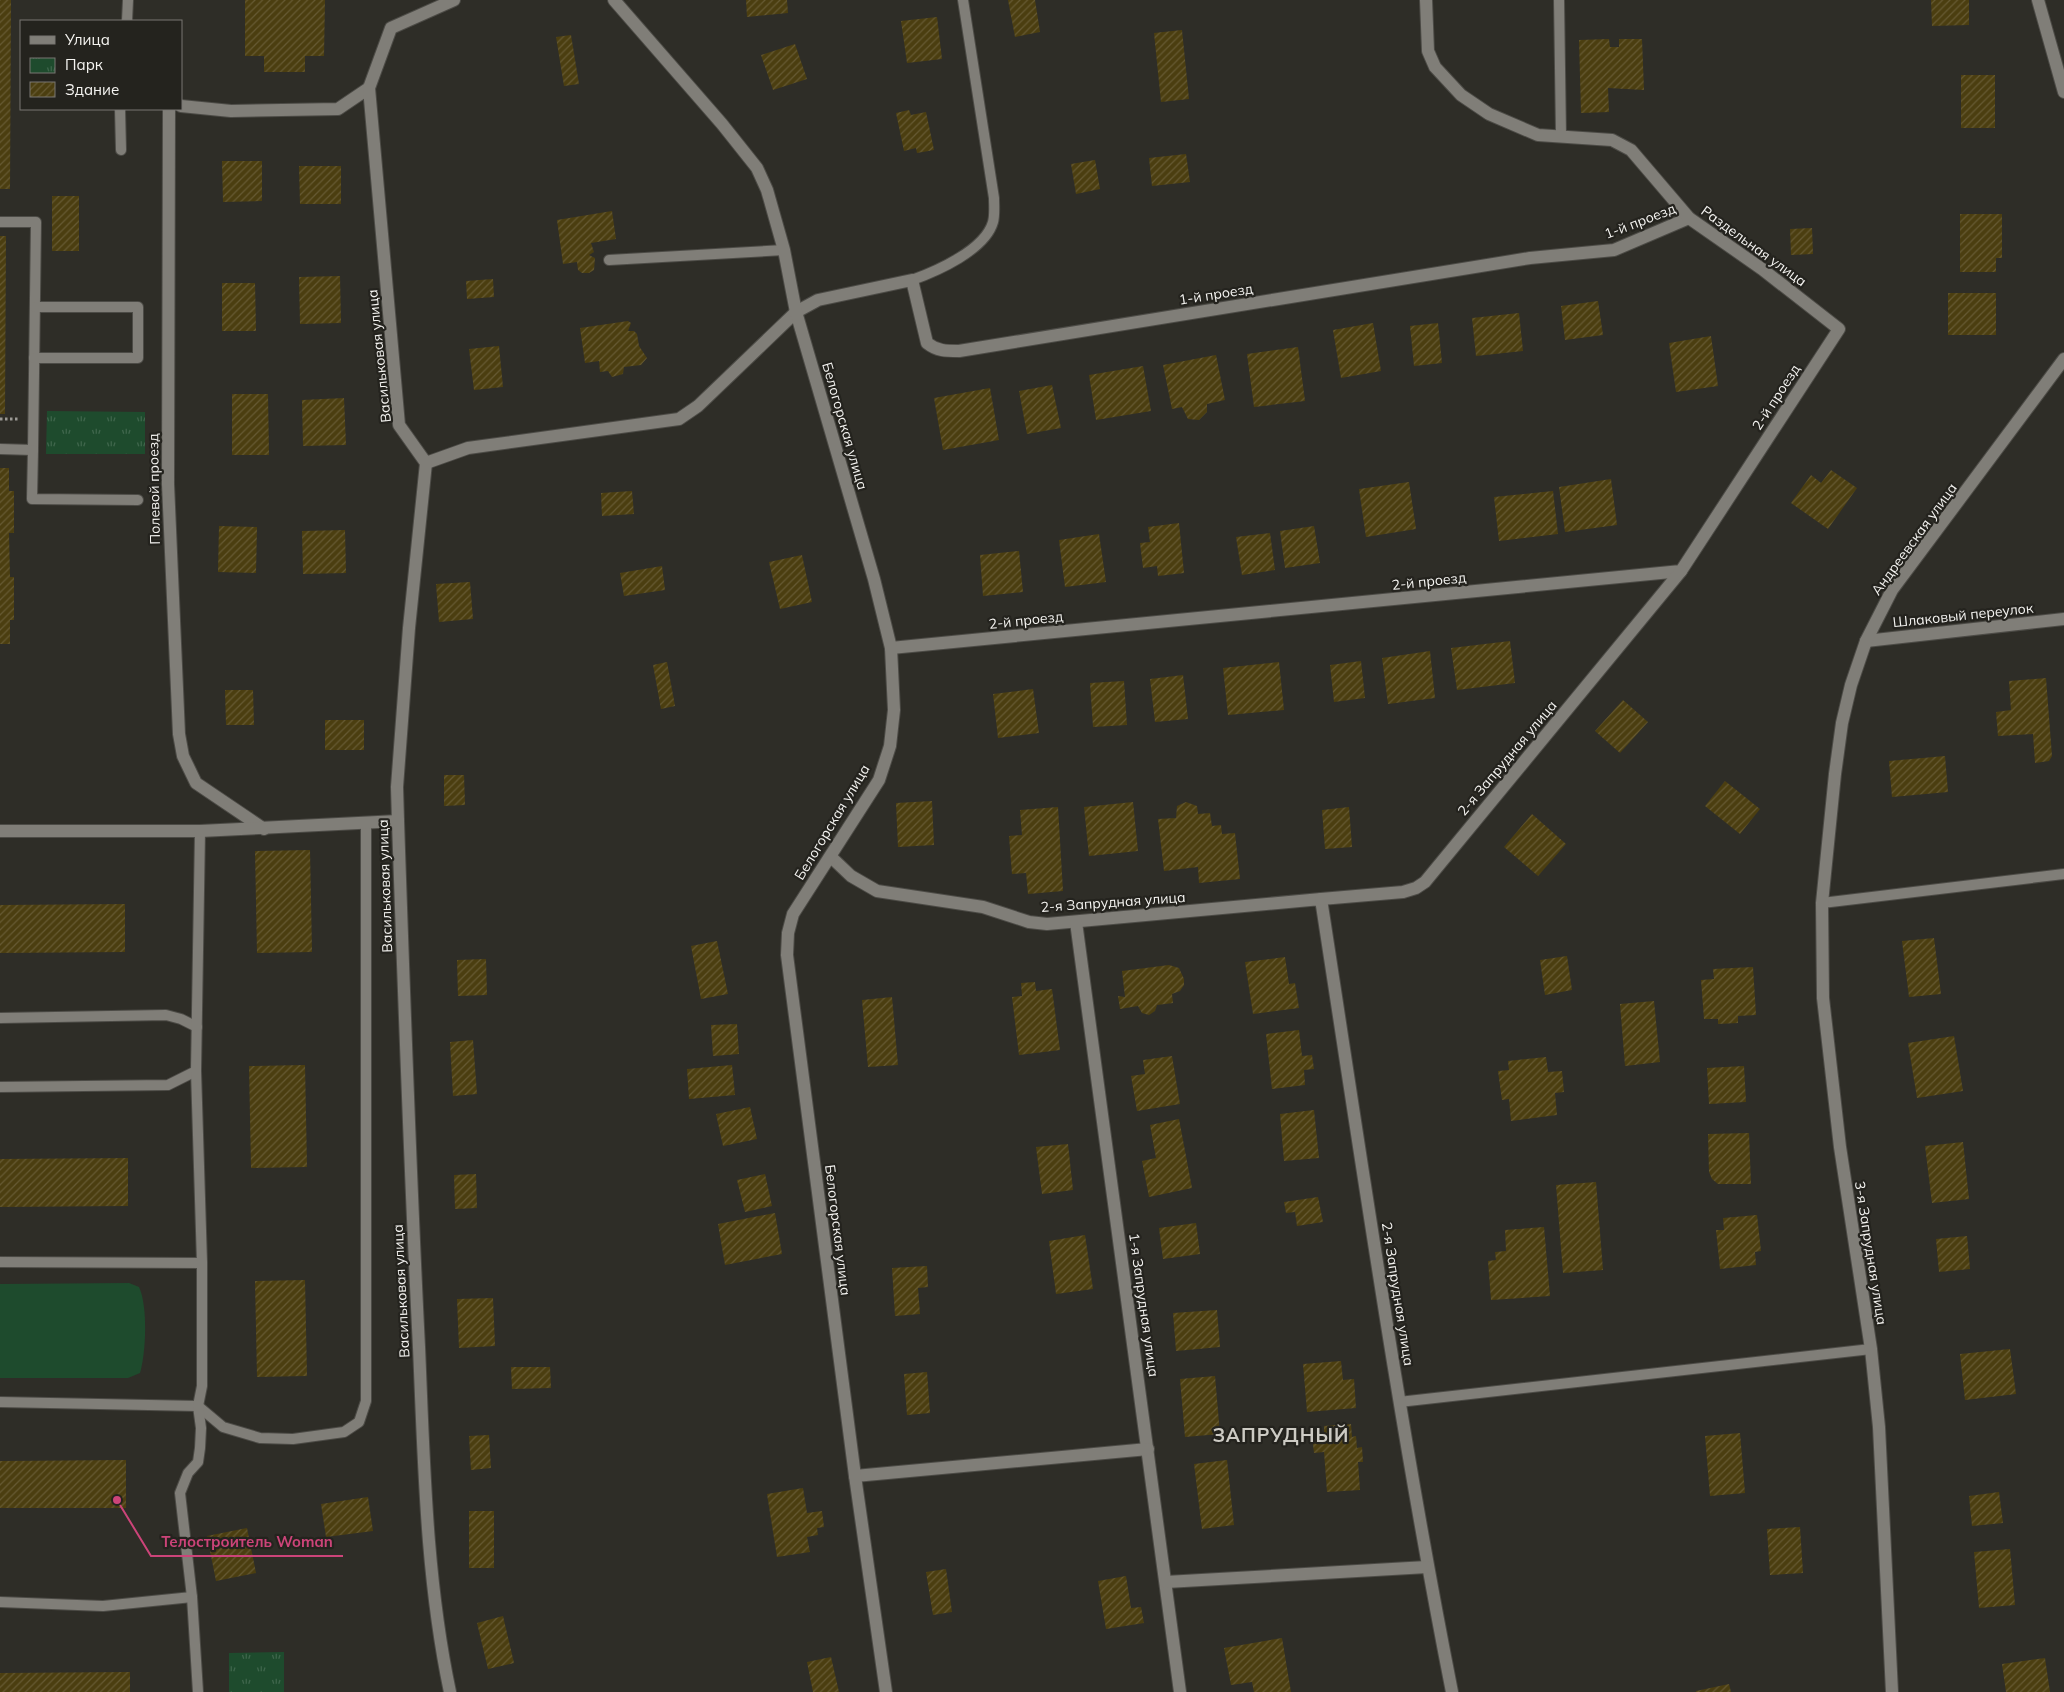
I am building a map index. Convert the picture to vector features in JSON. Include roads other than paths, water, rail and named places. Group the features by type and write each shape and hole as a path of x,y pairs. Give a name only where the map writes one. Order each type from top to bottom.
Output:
{"street":[{"path":"182,106 231,111 338,109 369,88 391,28 454,0"},
{"name":"Белогорская улица","path":"614,0 757,168 768,190 784,250 796,312 874,579 891,648 894,710 890,746 879,780 793,914 788,933 788,955 855,1476 886,1692"},
{"name":"Раздельная улица","path":"1426,0 1428,51 1435,67 1461,95 1489,114 1538,135 1612,140 1631,150 1689,218 1762,269 1839,329"},
{"path":"2038,0 2064,92"},
{"name":"Васильковая улица","path":"369,88 400,424 426,463 409,628 397,787 413,1224 426,1507 434,1602 450,1692"},
{"name":"Полевой проезд","path":"169,110 168,484 179,734 183,756 196,783 264,829"},
{"name":"1-й проезд","path":"912,280 927,343 934,349 945,352 959,351 1530,258 1614,250 1689,218"},
{"path":"426,463 468,448 679,419 698,406 796,312 818,300 912,280"},
{"name":"2-й проезд","path":"891,648 1681,571 1839,329"},
{"name":"Андреевская улица","path":"1829,820 1842,723 1851,685 1866,641 1892,590 2064,359"},
{"name":"2-я Запрудная улица","path":"831,857 851,876 877,891 983,907 1029,922 1076,922 1403,892 1416,888 1424,882 1681,571"},
{"name":"Шлаковый переулок","path":"1866,641 2064,619"},
{"name":"3-я Запрудная улица","path":"1829,820 1822,903 1824,998 1840,1147 1871,1349 1879,1427 1892,1692"},
{"path":"0,831 200,831 398,822"},
{"name":"2-я Запрудная улица","path":"1321,899 1399,1402 1452,1692"},
{"name":"1-я Запрудная улица","path":"1076,922 1180,1692"},
{"path":"855,1476 1148,1449"},
{"path":"1166,1582 1428,1567"}],"lane":[{"path":"127,20 128,0"},
{"path":"912,280 943,268 956,259 984,237 993,222 994,198 963,0"},
{"path":"1559,0 1561,136"},
{"path":"120,110 121,150"},
{"path":"0,222 36,222 32,499 138,500"},
{"path":"609,260 784,250"},
{"path":"34,358 138,358 138,307 35,307"},
{"path":"0,449 33,450"},
{"path":"0,1402 198,1406 223,1427 260,1438 293,1439 344,1432 358,1422 366,1401 366,823"},
{"path":"198,1692 192,1597 180,1493 188,1473 198,1462 200,1448 198,1406 202,1386 202,1263 196,1071 200,831"},
{"path":"1822,903 2064,874"},
{"path":"0,1018 166,1015 181,1019 197,1027"},
{"path":"0,1087 168,1085 196,1071"},
{"path":"0,1262 202,1263"},
{"path":"1399,1402 1871,1349"},
{"path":"0,1602 104,1606 192,1597"}],"place":[{"name":"Телостроитель Woman","path":"117,1500"}],"district":[{"name":"ЗАПРУДНЫЙ","path":"1281,1435"}]}
